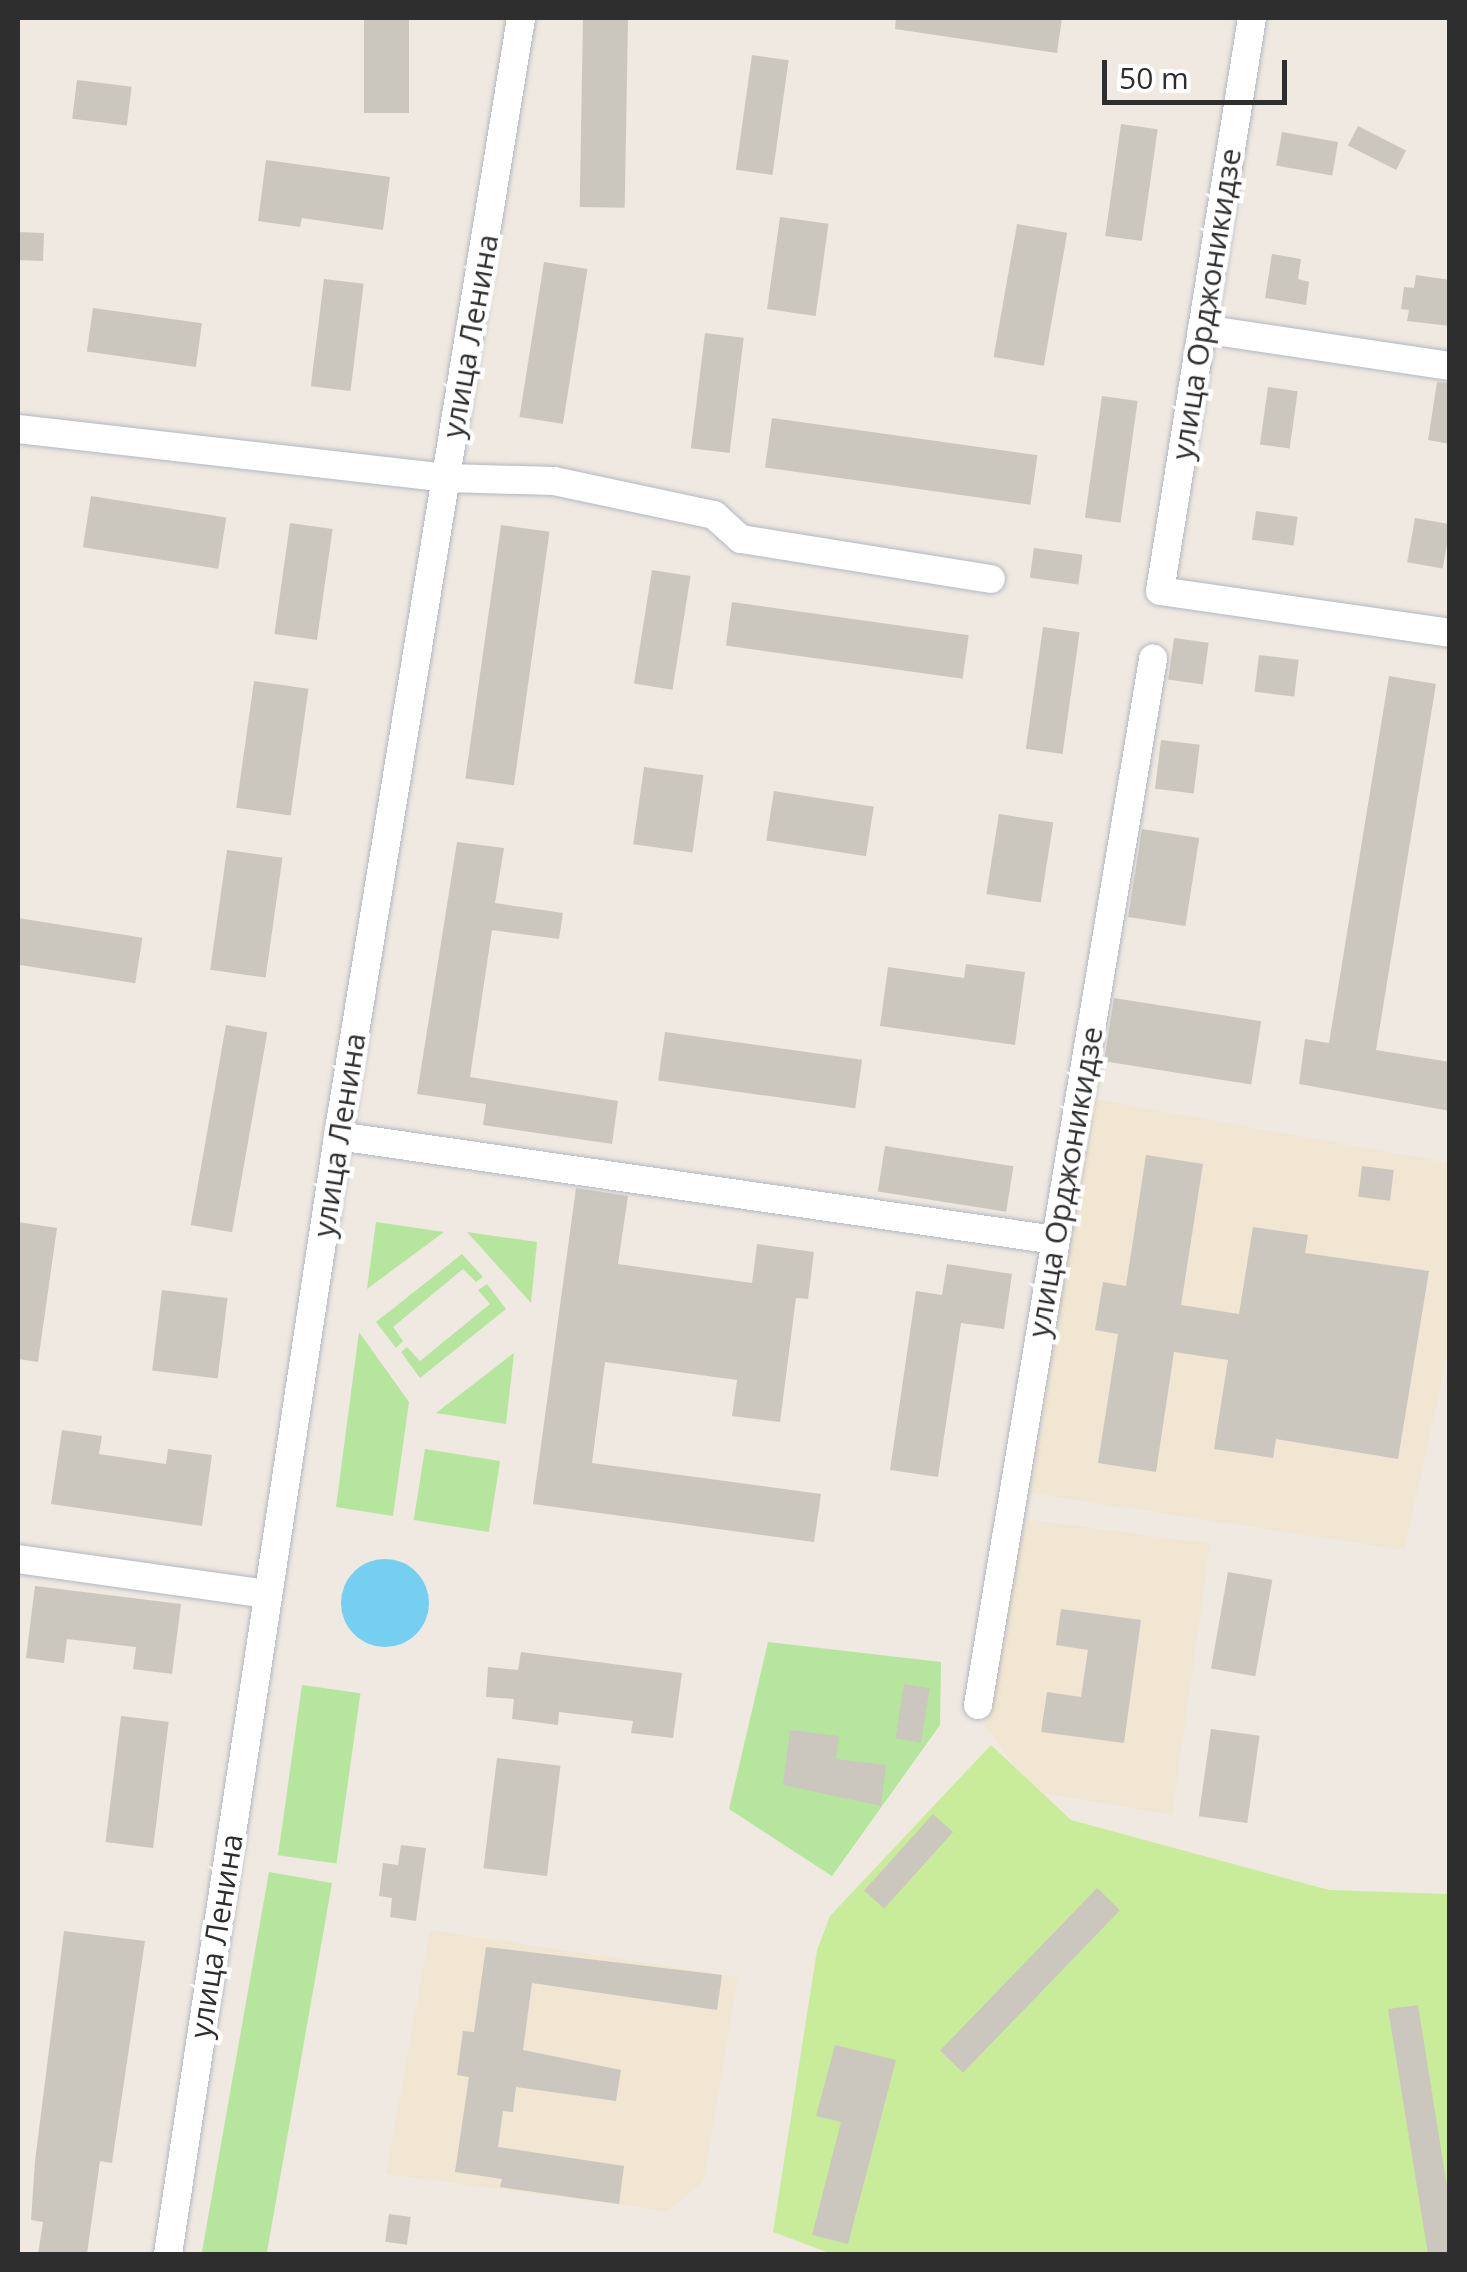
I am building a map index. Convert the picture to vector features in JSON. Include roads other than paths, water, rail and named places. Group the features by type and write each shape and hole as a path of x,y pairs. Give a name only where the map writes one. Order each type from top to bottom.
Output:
{"street":[{"name":"улица Ленина","path":"168,2254 338,1136 521,18"},
{"name":"улица Орджоникидзе","path":"1252,18 1160,591 1450,633"},
{"path":"1202,329 1450,366"},
{"path":"18,430 446,478 554,481 714,515 741,539 990,579"},
{"name":"улица Орджоникидзе","path":"978,1705 1153,658"},
{"path":"338,1136 1055,1240"},
{"path":"18,1559 267,1594"}],"water":[{"path":"385,1559 402,1562 416,1572 426,1586 426,1620 416,1634 402,1644 385,1647 368,1644 354,1634 344,1620 341,1603 344,1586 354,1572 368,1562"}]}
